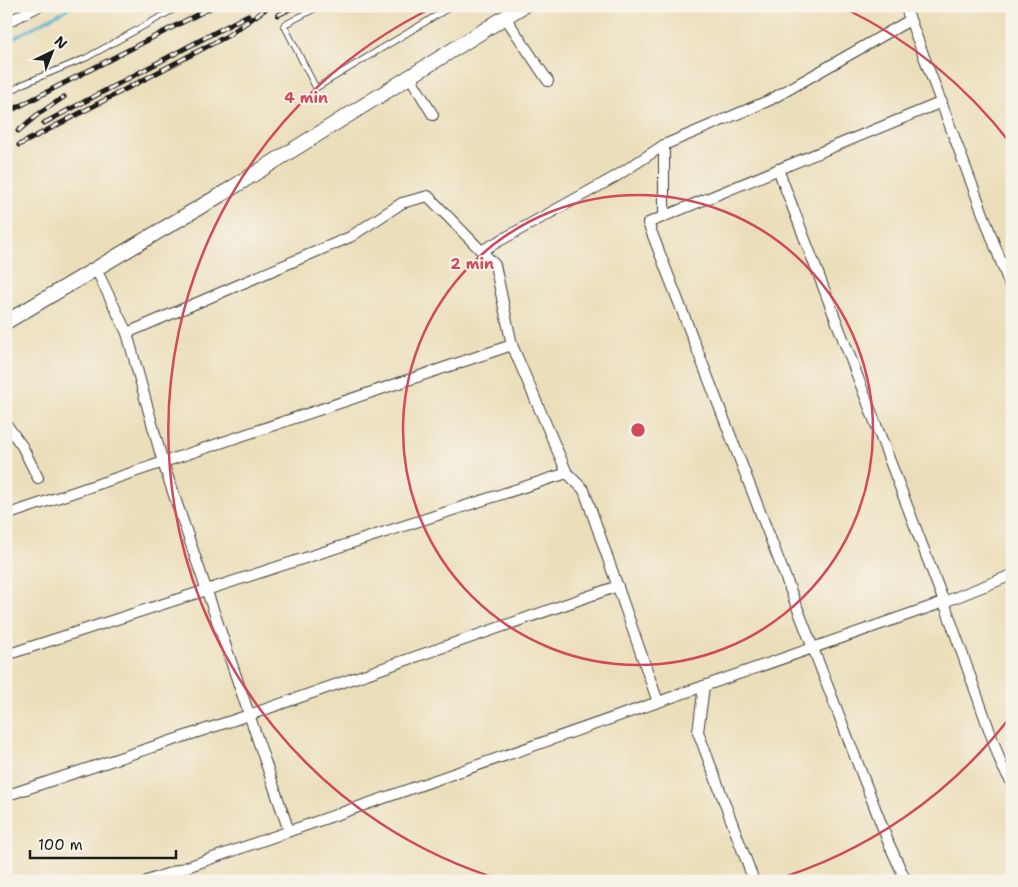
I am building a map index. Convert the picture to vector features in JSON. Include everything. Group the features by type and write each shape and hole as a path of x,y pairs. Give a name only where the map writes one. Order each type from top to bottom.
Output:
{"main road":[{"path":"6,322 410,77 523,6"}],"street":[{"path":"6,23 39,6"},
{"path":"905,6 1012,291"},
{"path":"505,17 548,82"},
{"path":"483,250 615,178 664,145 770,100 910,20"},
{"path":"410,77 433,115"},
{"path":"906,881 889,844 648,223 942,102"},
{"path":"664,145 664,216"},
{"path":"778,169 944,602 1002,766 1012,783"},
{"path":"127,333 350,237 402,203 428,196 483,250 495,265 512,345 567,473 584,490 658,702"},
{"path":"96,268 127,333 163,463 289,831"},
{"path":"6,515 512,345"},
{"path":"6,424 22,446 38,478"},
{"path":"6,655 567,473"},
{"path":"147,881 944,602 1012,575"},
{"path":"14,793 249,715 618,586"},
{"path":"704,686 698,732 754,881"}],"lane":[{"path":"6,94 23,84 86,58 180,6"},
{"path":"320,6 284,25 316,88 452,6"}],"waterway":[{"path":"6,42 73,6"}],"railway":[{"path":"6,113 214,6"},
{"path":"19,145 227,36 270,6"},
{"path":"278,15 296,6"},
{"path":"44,123 248,15"},
{"path":"18,131 37,115 64,97"}]}
